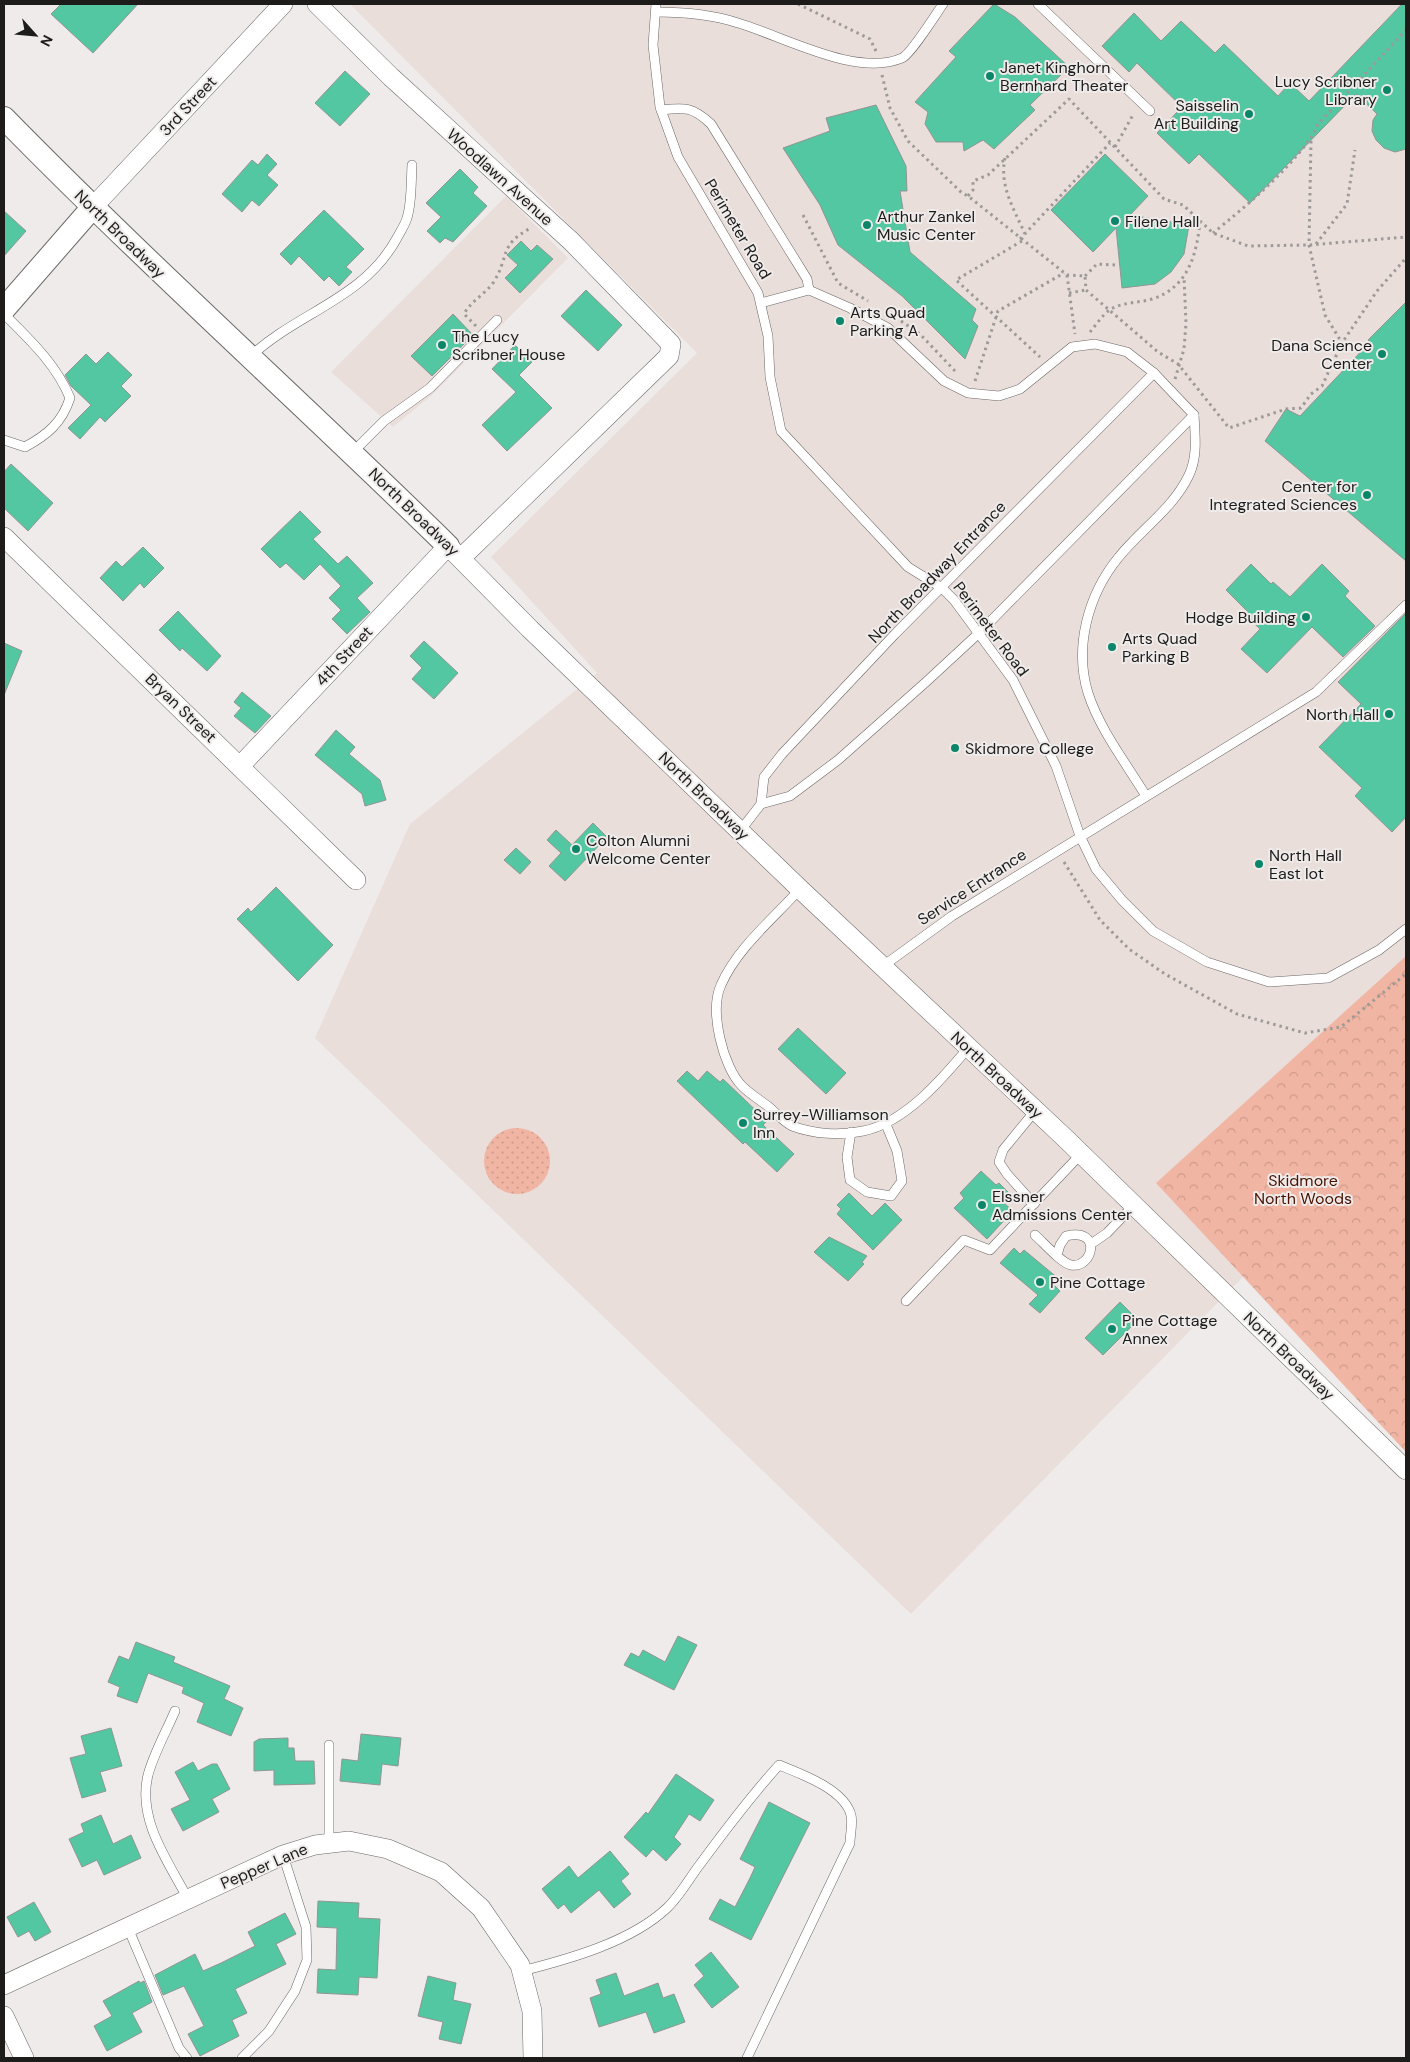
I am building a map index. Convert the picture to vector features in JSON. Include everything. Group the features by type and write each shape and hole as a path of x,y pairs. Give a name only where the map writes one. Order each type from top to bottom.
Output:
{"street":[{"name":"3rd Street","path":"92,208 283,4"},
{"name":"Woodlawn Avenue","path":"317,4 391,77 548,220 672,344 669,356"},
{"name":"North Broadway","path":"4,118 92,208 352,452 455,552 530,629 800,889 1081,1154 1406,1470"},
{"path":"4,309 92,208"},
{"name":"4th Street","path":"240,765 455,552 669,356"},
{"name":"Bryan Street","path":"4,537 356,880"},
{"name":"Pepper Lane","path":"4,1985 283,1856 315,1845 349,1841 388,1848 441,1872 481,1908 520,1965 532,2011 533,2058"},
{"path":"4,2016 24,2058"}],"lane":[{"path":"656,8 690,12 737,22 850,62 879,62 903,57 943,4"},
{"path":"1038,4 1150,111"},
{"name":"Perimeter Road","path":"656,8 653,45 661,110 678,157 758,293 768,336 770,377 780,431 908,567 942,588 979,633 1013,680 1056,766 1080,836 1096,869 1122,900 1153,931 1207,962 1269,982 1328,978 1379,950 1406,929"},
{"path":"661,110 683,108 699,112 711,124 808,279 809,290"},
{"path":"250,356 266,342 334,302 367,277 388,254 407,218 412,165"},
{"path":"761,303 809,290 850,308 888,328 944,381 968,392 999,396 1020,389 1072,347 1095,344 1127,352 1154,373 1194,415 1195,450 1190,473 1175,499 1118,558 1096,591 1086,626 1082,663 1088,694 1103,728 1146,796"},
{"path":"4,314 37,347 63,381 70,398 62,417 53,429 40,439 24,447 4,440"},
{"path":"352,452 384,421 430,388 497,320"},
{"name":"North Broadway Entrance","path":"761,804 764,777 782,754 895,634 1154,373"},
{"path":"740,831 761,804 790,796 838,760 979,633 1194,415"},
{"name":"Service Entrance","path":"882,966 952,916 1316,692 1406,605"},
{"path":"800,889 738,957 720,987 717,1009 720,1038 730,1070 742,1086 791,1125 832,1134 865,1131 903,1113 945,1075 968,1047"},
{"path":"1034,1204 1007,1174 1000,1162 1003,1150 1036,1111"},
{"path":"851,1132 847,1157 850,1180 867,1192 891,1196 902,1181 897,1151 885,1122"},
{"path":"906,1301 964,1240 990,1250 1081,1154"},
{"path":"1035,1234 1057,1255 1071,1265 1078,1264 1086,1260 1092,1244 1107,1233 1134,1205"},
{"path":"1057,1255 1060,1244 1066,1236 1077,1233 1088,1238 1092,1244"},
{"path":"175,1711 148,1775 146,1801 152,1830 188,1899"},
{"path":"329,1745 329,1844"},
{"path":"522,1971 563,1960 614,1940 642,1926 667,1908 778,1764 811,1778 840,1796 851,1815 850,1843 747,2058"},
{"path":"242,2058 274,2023 295,1991 307,1960 306,1927 283,1856"},
{"path":"128,1928 178,2048 187,2058"}],"path":[{"path":"798,4 870,39 876,47 890,108 908,141 962,194 968,196 1065,274 1085,276"},
{"path":"1213,233 1246,206 1311,140 1318,124 1406,30"},
{"path":"968,196 972,190 973,181 988,175 1069,99 1164,199 1183,205 1213,233 1248,246 1309,245 1406,237"},
{"path":"1114,147 1140,101"},
{"path":"1311,140 1309,245 1325,315 1342,343"},
{"path":"1048,365 956,280 1021,240 1110,143"},
{"path":"1316,244 1346,204 1355,150"},
{"path":"1006,158 1002,172 1007,194 1025,234"},
{"path":"803,215 838,283 870,303"},
{"path":"484,334 464,314 469,304 493,283 507,246 518,235 548,220"},
{"path":"1069,336 1089,332 1110,310 1159,296 1184,276 1195,255 1200,221"},
{"path":"1115,264 1097,264 1085,276 1086,290 1158,352 1178,364 1229,428 1286,409 1300,408 1311,394 1322,386 1342,343 1377,291 1406,258"},
{"path":"1065,274 1075,334"},
{"path":"975,382 994,316 998,310 1065,274"},
{"path":"1172,392 1178,364 1184,349 1186,323 1184,276"},
{"path":"1069,293 1086,290"},
{"path":"898,318 920,334 958,374"},
{"path":"1034,362 1044,354"},
{"path":"967,378 983,383"}],"shaded area":[{"name":"Skidmore College","path":"350,4 1406,4 1406,1452 1243,1277 911,1614 315,1038 410,824 597,673 491,557 697,353"},
{"path":"506,196 568,258 432,395 393,427 331,372"}],"green space":[{"name":"Skidmore North Woods","path":"1406,956 1406,1452 1156,1183"},
{"path":"523,1128 541,1137 548,1148 550,1161 548,1174 541,1185 530,1192 511,1194 493,1185 486,1174 484,1155 493,1137 504,1130"}],"building":[{"path":"61,4 138,4 93,53 51,14"},
{"name":"Janet Kinghorn Bernhard Theater","path":"994,4 1015,17 1069,67 1030,105 1035,110 994,149 983,140 964,151 963,142 936,142 925,124 928,112 915,102 956,57 949,51"},
{"name":"Saisselin Art Building","path":"1402,4 1406,4 1406,149 1395,152 1384,148 1376,140 1372,131 1373,120 1377,114 1356,94 1250,203 1199,154 1189,164 1157,133 1182,107 1137,63 1129,72 1102,46 1134,13 1161,41 1181,21 1215,53 1224,44 1278,96 1290,83 1309,101"},
{"path":"345,71 370,94 340,126 315,103"},
{"name":"Arthur Zankel Music Center","path":"876,105 906,166 907,191 900,191 910,252 976,309 972,320 978,326 965,359 902,296 838,245 820,205 783,148 830,131 826,118"},
{"path":"267,154 277,164 267,175 278,185 259,206 252,200 242,212 222,194 252,160 258,165"},
{"name":"Filene Hall","path":"1105,154 1148,196 1130,215 1189,225 1184,254 1171,272 1155,284 1122,288 1116,228 1093,252 1051,210"},
{"path":"460,169 478,187 473,193 487,206 453,242 445,238 440,243 427,231 441,217 426,203"},
{"path":"324,210 364,249 346,267 352,272 339,286 329,276 324,281 299,256 291,265 280,254"},
{"path":"4,211 26,231 4,256"},
{"path":"521,241 531,251 537,245 553,259 520,293 505,278 518,265 507,255"},
{"path":"586,290 622,325 598,351 561,316"},
{"name":"Center for Integrated Sciences","path":"1406,302 1406,561 1265,441 1286,409 1300,416 1370,342 1368,340"},
{"name":"The Lucy Scribner House","path":"453,314 473,335 432,376 411,356"},
{"path":"515,345 532,362 519,375 552,408 507,451 482,425 516,392 492,369"},
{"path":"108,352 132,375 121,386 131,396 105,422 100,417 80,439 68,428 91,405 71,386 65,375 86,354 96,364"},
{"path":"11,464 53,503 28,531 4,508 4,472"},
{"path":"300,511 321,532 313,539 338,564 347,556 373,583 357,598 370,612 347,634 332,619 341,610 329,598 341,586 320,564 304,580 286,563 280,568 261,549"},
{"path":"143,547 164,568 144,588 140,583 123,601 100,578 116,561 122,567"},
{"name":"Hodge Building","path":"1251,564 1271,584 1273,582 1290,597 1322,564 1349,591 1345,596 1375,626 1343,657 1312,627 1267,673 1241,649 1260,629 1244,614 1247,611 1226,590"},
{"path":"178,611 221,656 207,671 182,648 180,651 159,630"},
{"name":"North Hall","path":"1406,613 1406,817 1392,832 1355,796 1362,788 1319,747 1361,704 1338,682"},
{"path":"424,641 458,673 434,699 412,679 422,668 410,656"},
{"path":"4,643 22,651 4,695"},
{"path":"242,692 271,716 255,733 234,716 241,708 234,702"},
{"path":"336,730 355,747 349,754 380,780 386,800 365,806 362,794 315,755"},
{"name":"Colton Alumni Welcome Center","path":"593,823 607,837 565,881 549,866 561,853 547,840 556,830 572,845"},
{"path":"516,848 531,862 520,874 504,860"},
{"path":"276,887 333,945 298,981 237,919 248,908 251,912"},
{"path":"798,1028 846,1073 826,1094 778,1049"},
{"name":"Surrey-Williamson Inn","path":"687,1071 698,1081 707,1071 720,1082 723,1079 767,1121 763,1125 794,1154 777,1172 745,1142 743,1144 677,1081"},
{"name":"Elssner Admissions Center","path":"981,1171 996,1185 999,1183 1011,1195 1004,1203 1013,1211 987,1239 954,1208 964,1198 960,1193"},
{"path":"849,1193 872,1216 885,1203 902,1220 873,1250 837,1214 841,1209 837,1205"},
{"path":"829,1237 867,1256 862,1262 864,1264 848,1281 814,1252"},
{"name":"Pine Cottage","path":"1014,1248 1020,1254 1024,1250 1059,1279 1054,1285 1060,1291 1040,1313 1029,1304 1038,1295 1000,1263"},
{"name":"Pine Cottage Annex","path":"1120,1302 1138,1320 1103,1355 1085,1338"},
{"path":"678,1636 697,1645 674,1690 624,1665 631,1653 639,1657 643,1650 665,1662"},
{"path":"136,1642 175,1657 173,1662 230,1686 224,1699 243,1708 231,1736 197,1722 204,1703 182,1693 184,1687 148,1673 137,1703 117,1696 120,1687 108,1682 119,1656 129,1660"},
{"path":"111,1728 122,1766 100,1772 106,1791 82,1798 70,1758 86,1754 81,1736"},
{"path":"361,1734 401,1738 398,1766 382,1764 380,1785 340,1781 342,1759 358,1761"},
{"path":"288,1738 288,1748 294,1748 295,1761 314,1761 315,1784 274,1785 274,1770 254,1771 254,1742 259,1739"},
{"path":"193,1762 198,1771 212,1764 217,1764 230,1789 212,1799 219,1812 183,1831 171,1809 190,1800 175,1772"},
{"path":"676,1774 714,1800 700,1821 689,1814 674,1837 681,1844 666,1861 653,1849 646,1857 624,1837 646,1812 648,1814"},
{"path":"769,1802 810,1823 751,1940 709,1919 720,1899 735,1907 750,1878 755,1867 740,1859"},
{"path":"101,1815 113,1844 131,1835 141,1858 104,1875 97,1860 82,1867 69,1839 84,1832 81,1824"},
{"path":"610,1851 629,1874 621,1881 631,1894 614,1908 599,1890 571,1913 564,1904 558,1909 542,1889 569,1866 578,1878"},
{"path":"318,1901 359,1903 358,1918 380,1919 377,1978 359,1977 358,1995 317,1993 318,1969 336,1970 337,1928 317,1927"},
{"path":"34,1902 51,1932 35,1941 29,1931 18,1937 7,1917"},
{"path":"285,1913 296,1934 276,1944 286,1964 235,1989 247,2013 232,2020 239,2036 200,2056 188,2034 204,2026 184,1986 163,1995 155,1975 195,1954 203,1971 221,1963 255,1946 248,1932"},
{"path":"711,1952 739,1987 712,2008 694,1985 704,1976 695,1965"},
{"path":"616,1973 624,1996 658,1983 663,1998 674,1994 685,2022 654,2033 646,2012 599,2027 590,1998 601,1994 596,1980"},
{"path":"428,1976 456,1983 453,2000 471,2004 461,2044 439,2039 443,2022 418,2016"},
{"path":"139,1981 140,1983 144,1981 152,2002 132,2013 142,2032 107,2051 94,2026 112,2016 103,2001"}],"place":[{"name":"Janet Kinghorn Bernhard Theater","path":"990,76"},
{"name":"Lucy Scribner Library","path":"1387,90"},
{"name":"Saisselin Art Building","path":"1249,114"},
{"name":"Filene Hall","path":"1115,221"},
{"name":"Arthur Zankel Music Center","path":"867,225"},
{"name":"Arts Quad Parking A","path":"840,321"},
{"name":"The Lucy Scribner House","path":"442,345"},
{"name":"Dana Science Center","path":"1382,354"},
{"name":"Center for Integrated Sciences","path":"1367,495"},
{"name":"Hodge Building","path":"1306,617"},
{"name":"Arts Quad Parking B","path":"1112,647"},
{"name":"North Hall","path":"1389,714"},
{"name":"Skidmore College","path":"955,748"},
{"name":"Colton Alumni Welcome Center","path":"576,849"},
{"name":"North Hall East lot","path":"1259,864"},
{"name":"Surrey-Williamson Inn","path":"743,1123"},
{"name":"Elssner Admissions Center","path":"982,1205"},
{"name":"Pine Cottage","path":"1040,1282"},
{"name":"Pine Cottage Annex","path":"1112,1329"}]}
